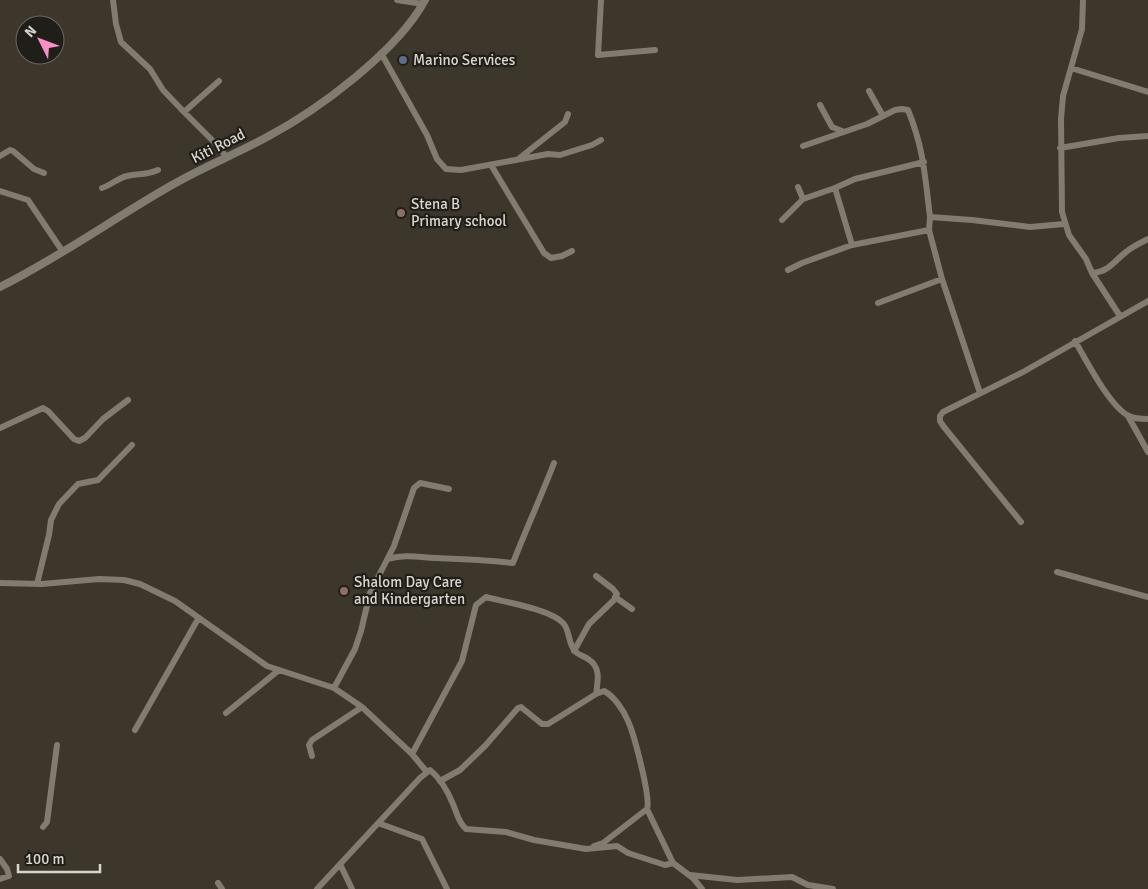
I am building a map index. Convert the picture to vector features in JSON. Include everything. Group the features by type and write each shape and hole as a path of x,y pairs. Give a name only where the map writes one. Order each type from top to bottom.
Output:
{"street":[{"path":"113,0 116,24 122,42 150,70 163,90 222,149 226,157"},
{"path":"397,0 424,2"},
{"path":"601,0 598,55 655,50"},
{"path":"1084,0 1082,29 1063,96 1060,148 1061,202 1064,224 1069,235 1086,259 1092,273 1120,316"},
{"name":"Kiti Road","path":"0,287 63,252 173,184 268,137 314,108 350,82 381,54 398,36 424,2"},
{"path":"381,54 427,135 441,165 446,169 461,170 548,154 560,155 592,145 601,140"},
{"path":"1071,68 1148,92"},
{"path":"184,112 219,81"},
{"path":"869,91 883,116"},
{"path":"820,105 832,127 844,131"},
{"path":"803,146 867,124 895,110 908,110 917,133 924,162 930,217 929,230 942,279 980,393"},
{"path":"516,160 565,122 568,114"},
{"path":"1060,148 1119,138 1148,136"},
{"path":"0,156 10,150 13,151 34,169 44,173"},
{"path":"782,220 803,199 855,179 924,162"},
{"path":"491,165 544,253 551,258 562,256 572,251"},
{"path":"102,188 126,176 148,175 158,170"},
{"path":"798,186 803,199"},
{"path":"835,188 852,245"},
{"path":"0,191 28,200 63,252"},
{"path":"930,217 1030,227 1064,224"},
{"path":"788,270 852,245 929,230"},
{"path":"1092,273 1110,268 1128,250 1148,239"},
{"path":"878,303 942,279"},
{"path":"1021,522 940,421 940,416 944,412 1023,372 1148,301"},
{"path":"1075,341 1106,392 1128,416 1148,452"},
{"path":"0,428 43,408 74,439 79,441 128,400"},
{"path":"1128,416 1148,419"},
{"path":"36,584 51,520 59,504 78,484 98,480 132,445"},
{"path":"388,559 399,556 412,556 513,563 554,463"},
{"path":"334,688 355,649 370,593 388,559 414,488 420,483 449,489"},
{"path":"1057,572 1148,597"},
{"path":"574,651 589,624 601,614 616,594 613,589 596,576"},
{"path":"0,583 36,584 99,579 124,580 140,584 175,601 258,661 334,688 362,707 412,754 426,771"},
{"path":"412,754 462,661 476,605 486,597 527,606 563,623 574,651 590,659 596,666 599,676 596,694"},
{"path":"615,597 632,609"},
{"path":"135,730 198,619"},
{"path":"226,712 280,670"},
{"path":"440,781 460,770 485,746 518,708 521,707 526,710 542,724 548,724 604,691 616,701 627,719 633,734 645,786 647,809 673,863 690,875 702,889"},
{"path":"312,756 309,745 312,740 362,707"},
{"path":"43,827 47,822 57,745"},
{"path":"317,889 426,771 432,770 452,801 458,820 466,829 506,832 534,840 586,849 617,846 628,853 665,864 673,863"},
{"path":"586,849 603,842 647,809"},
{"path":"378,823 422,839 447,889"},
{"path":"0,859 7,869 9,876 0,879"},
{"path":"340,864 352,889"},
{"path":"690,875 737,880 789,876 808,885 833,889"},
{"path":"218,883 222,889"}],"place":[{"name":"Marino Services","path":"403,60"},
{"name":"Stena B Primary school","path":"401,213"},
{"name":"Shalom Day Care and Kindergarten","path":"344,591"}]}
